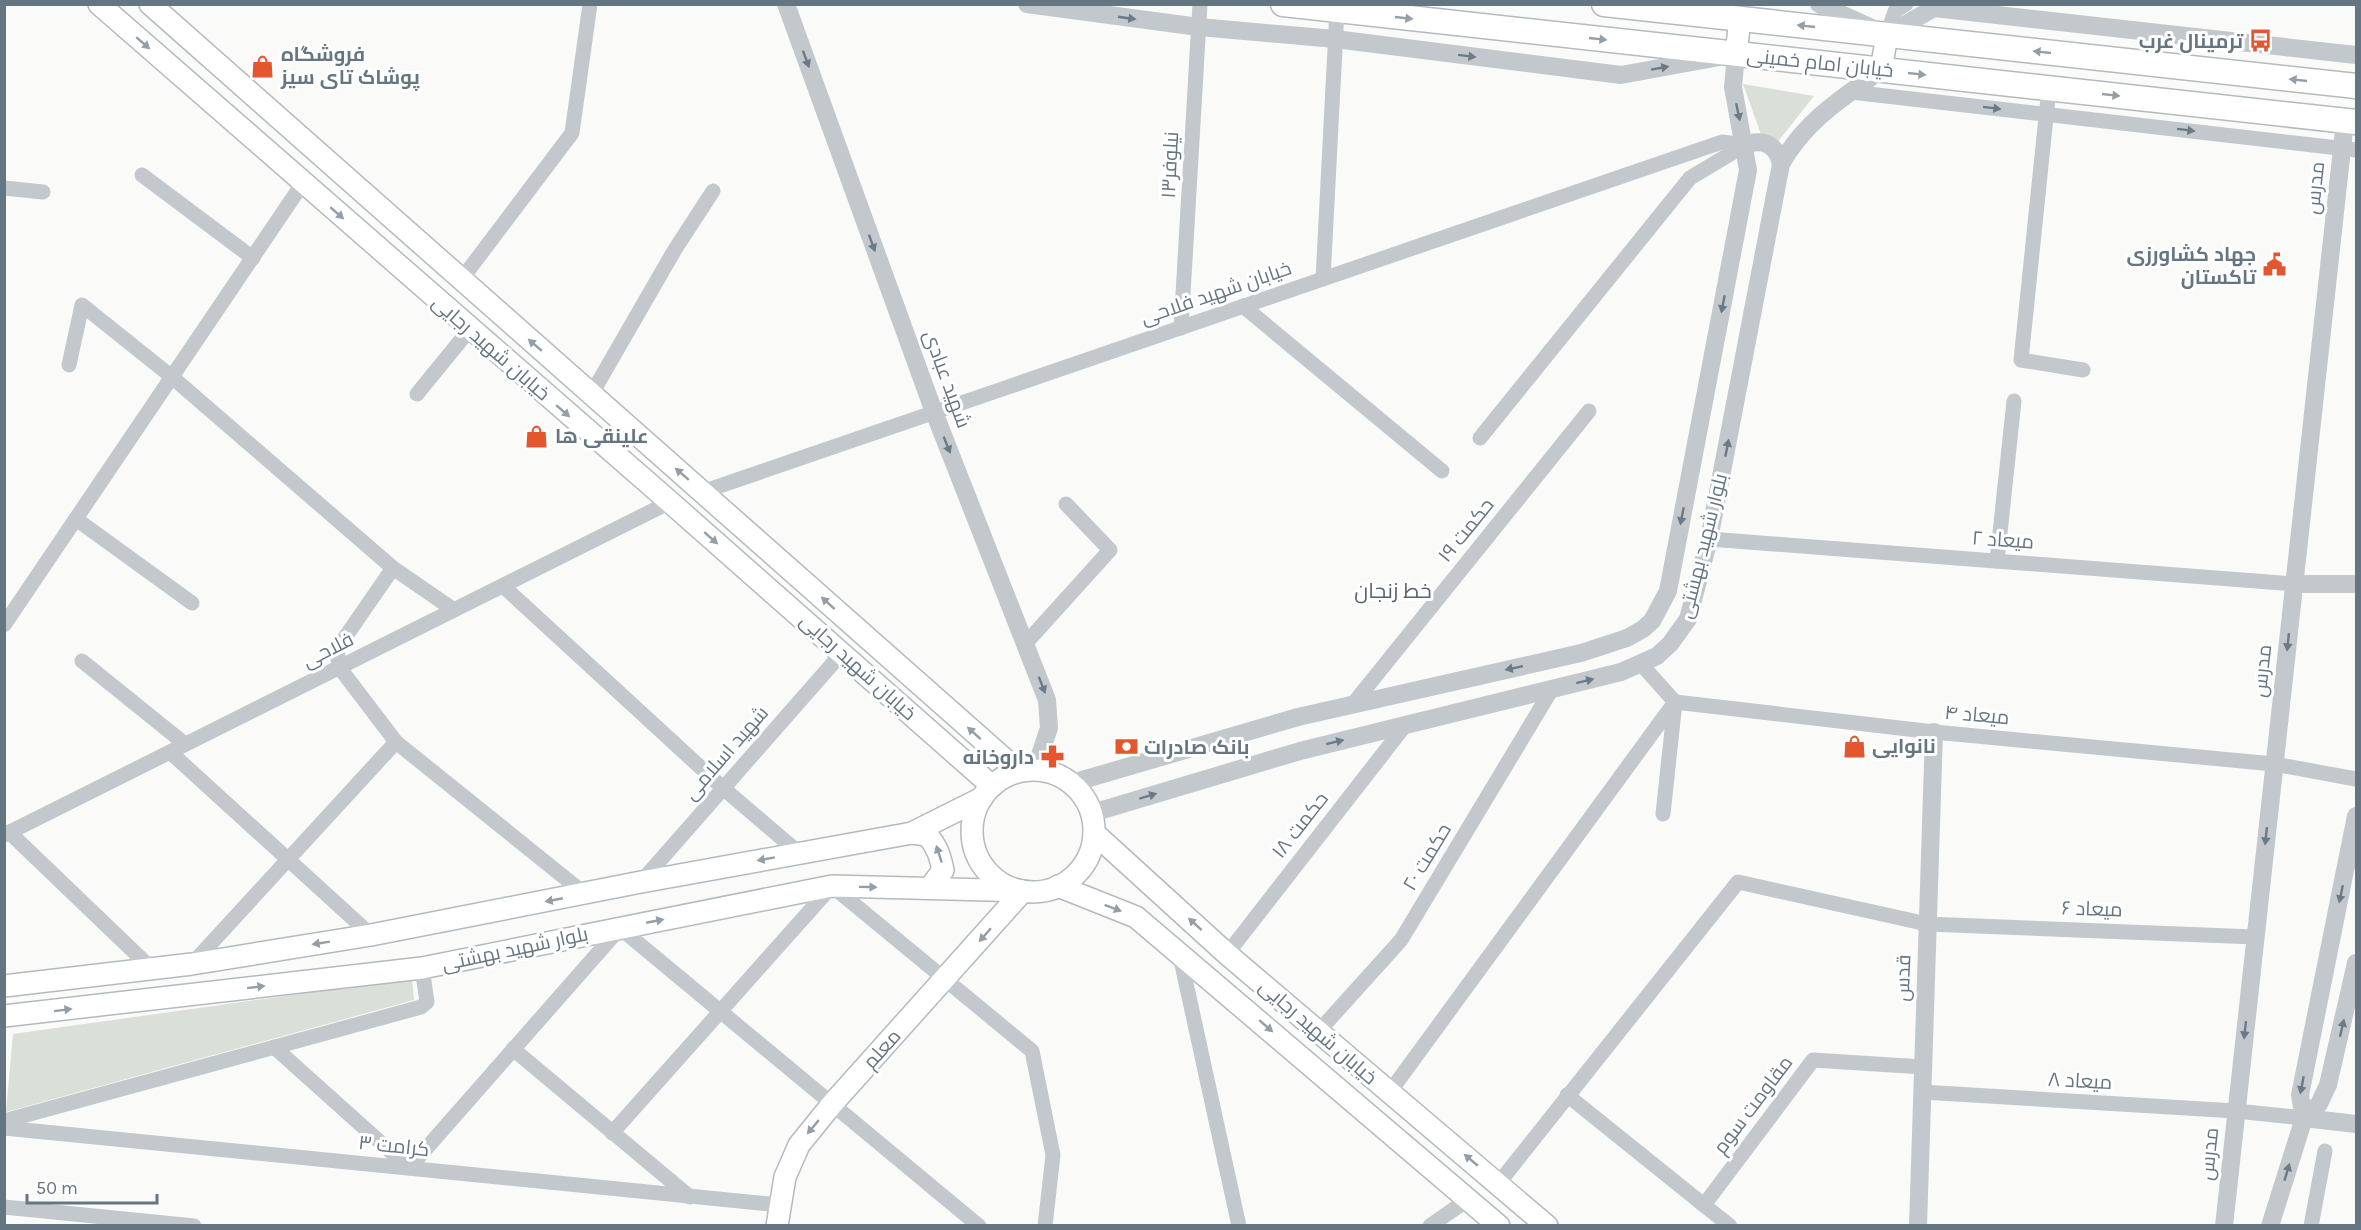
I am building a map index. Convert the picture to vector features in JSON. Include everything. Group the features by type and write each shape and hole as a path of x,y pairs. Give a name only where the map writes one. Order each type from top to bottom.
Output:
{"main road":[{"name":"خیابان شهید رجایی","path":"99,4 842,653 987,792"},
{"name":"خیابان شهید رجایی","path":"150,4 591,395 1026,770"},
{"name":"خیابان امام خمینی","path":"1283,4 2351,121"},
{"name":"خیابان امام خمینی","path":"1604,4 2352,86"},
{"path":"1736,54 1740,19"},
{"path":"1881,70 1887,35"},
{"path":"2351,121 2352,86"},
{"path":"1026,770 1054,773 1072,783 1084,797 1093,823 1091,849 1084,865 1072,878 1058,886 1041,891 1023,891 1005,884 989,872 978,855 973,836 974,816 987,792 1004,777 1026,770"},
{"name":"بلوار شهید بهشتی","path":"4,986 153,970 371,935 641,882 912,833 987,792"},
{"name":"خیابان شهید رجایی","path":"1093,823 1227,954 1547,1226"},
{"path":"912,833 927,835 935,843 940,857 943,870 930,888"},
{"name":"بلوار شهید بهشتی","path":"4,1016 422,968 832,886 1023,891"},
{"name":"خیابان شهید رجایی","path":"1058,886 1136,917 1179,951 1499,1226"},
{"name":"معلم","path":"778,1215 785,1177 799,1144 1023,891"}],"street":[{"path":"461,280 572,133 590,4"},
{"name":"شهید عبادی","path":"786,4 934,412 1047,700 1049,728 1026,770"},
{"path":"1027,4 1199,27 1335,39 1621,75 1736,54"},
{"name":"نیلوفر۱۳","path":"1181,328 1200,4"},
{"path":"1819,4 1887,35"},
{"path":"1887,35 1895,11 1906,4"},
{"path":"1887,35 1934,8 2356,55"},
{"path":"1323,279 1337,10"},
{"name":"بلوار شهید بهشتی","path":"1072,783 1298,717 1581,654 1627,638 1652,621 1668,591 1748,170 1733,87 1736,54"},
{"name":"بلوار شهید بهشتی","path":"1093,823 1300,751 1621,672 1657,656 1670,644 1688,619 1709,539 1781,164 1792,145 1822,112 1881,70"},
{"path":"2049,88 2021,360 2083,369"},
{"path":"1851,92 2349,149"},
{"path":"2232,136 2235,109"},
{"name":"مدرس","path":"2224,1226 2294,584 2351,121"},
{"path":"1480,438 1690,178 1754,141 1764,142 1773,147 1779,154 1781,164"},
{"name":"خیابان شهید فلاحی","path":"702,492 1722,142 1745,145"},
{"path":"142,175 253,258"},
{"path":"4,625 303,183"},
{"path":"4,188 43,192"},
{"path":"591,395 674,251 713,191"},
{"path":"69,365 82,305 172,377 393,568 454,610"},
{"path":"1243,306 1442,471"},
{"path":"417,394 470,329"},
{"path":"1997,561 2014,401"},
{"name":"حکمت ۱۹","path":"1353,704 1589,411"},
{"name":"فلاحی","path":"7,834 670,502"},
{"path":"1026,643 1110,550 1066,504"},
{"path":"76,519 192,603"},
{"name":"میعاد ۲","path":"1709,539 2294,584"},
{"path":"393,568 337,649 339,667 396,742 585,894"},
{"path":"2294,584 2356,584"},
{"path":"503,586 723,788 799,853"},
{"name":"شهید اسلامی","path":"641,882 842,653"},
{"path":"82,661 185,744"},
{"path":"1641,664 1675,702 1663,814"},
{"name":"حکمت ۲۰","path":"1318,1032 1401,940 1552,689"},
{"path":"1389,1093 1675,702"},
{"name":"میعاد ۴","path":"1675,702 1934,732 2274,764 2356,779"},
{"path":"1298,717 1300,751"},
{"name":"حکمت ۱۸","path":"1227,954 1407,723"},
{"name":"قدس","path":"1918,1226 1934,732"},
{"path":"192,964 396,742"},
{"path":"170,752 371,935"},
{"path":"2270,1226 2304,1118 2300,1095 2356,816"},
{"path":"7,834 153,970"},
{"name":"میعاد ۶","path":"1567,1095 1738,882 1928,924 2255,937"},
{"path":"612,1133 832,886 1032,1051 1053,1155 1045,1226"},
{"path":"274,1047 409,1168 620,928 979,1226"},
{"path":"1179,951 1239,1226"},
{"path":"2304,1118 2319,1104 2328,1085 2353,998 2356,963"},
{"path":"4,1120 425,1005 427,1002 422,968"},
{"path":"513,1049 690,1197"},
{"name":"مقاومت سوم","path":"1704,1205 1813,1060 1923,1067"},
{"name":"میعاد ۸","path":"1922,1092 2236,1111 2304,1118"},
{"path":"1498,1184 1567,1095 1730,1226"},
{"path":"2304,1118 2356,1124"},
{"name":"کرامت ۳","path":"4,1128 690,1197 778,1215"},
{"path":"2312,1226 2325,1151"},
{"path":"1430,1226 1467,1200"},
{"path":"4,1207 194,1226"}],"shaded area":[{"path":"1743,84 1814,96 1768,154"},
{"path":"412,978 414,1000 6,1112 13,1034"}],"place":[{"name":"ترمینال غرب","path":"2261,41"},
{"name":"فروشگاه پوشاک تای سیز","path":"263,66"},
{"name":"جهاد کشاورزی تاکستان","path":"2274,265"},
{"name":"علینقی ها","path":"537,436"},
{"name":"نانوایی","path":"1854,746"},
{"name":"بانک صادرات","path":"1126,747"},
{"name":"داروخانه","path":"1052,757"}],"district":[{"name":"خط زنجان","path":"1393,591"}]}
